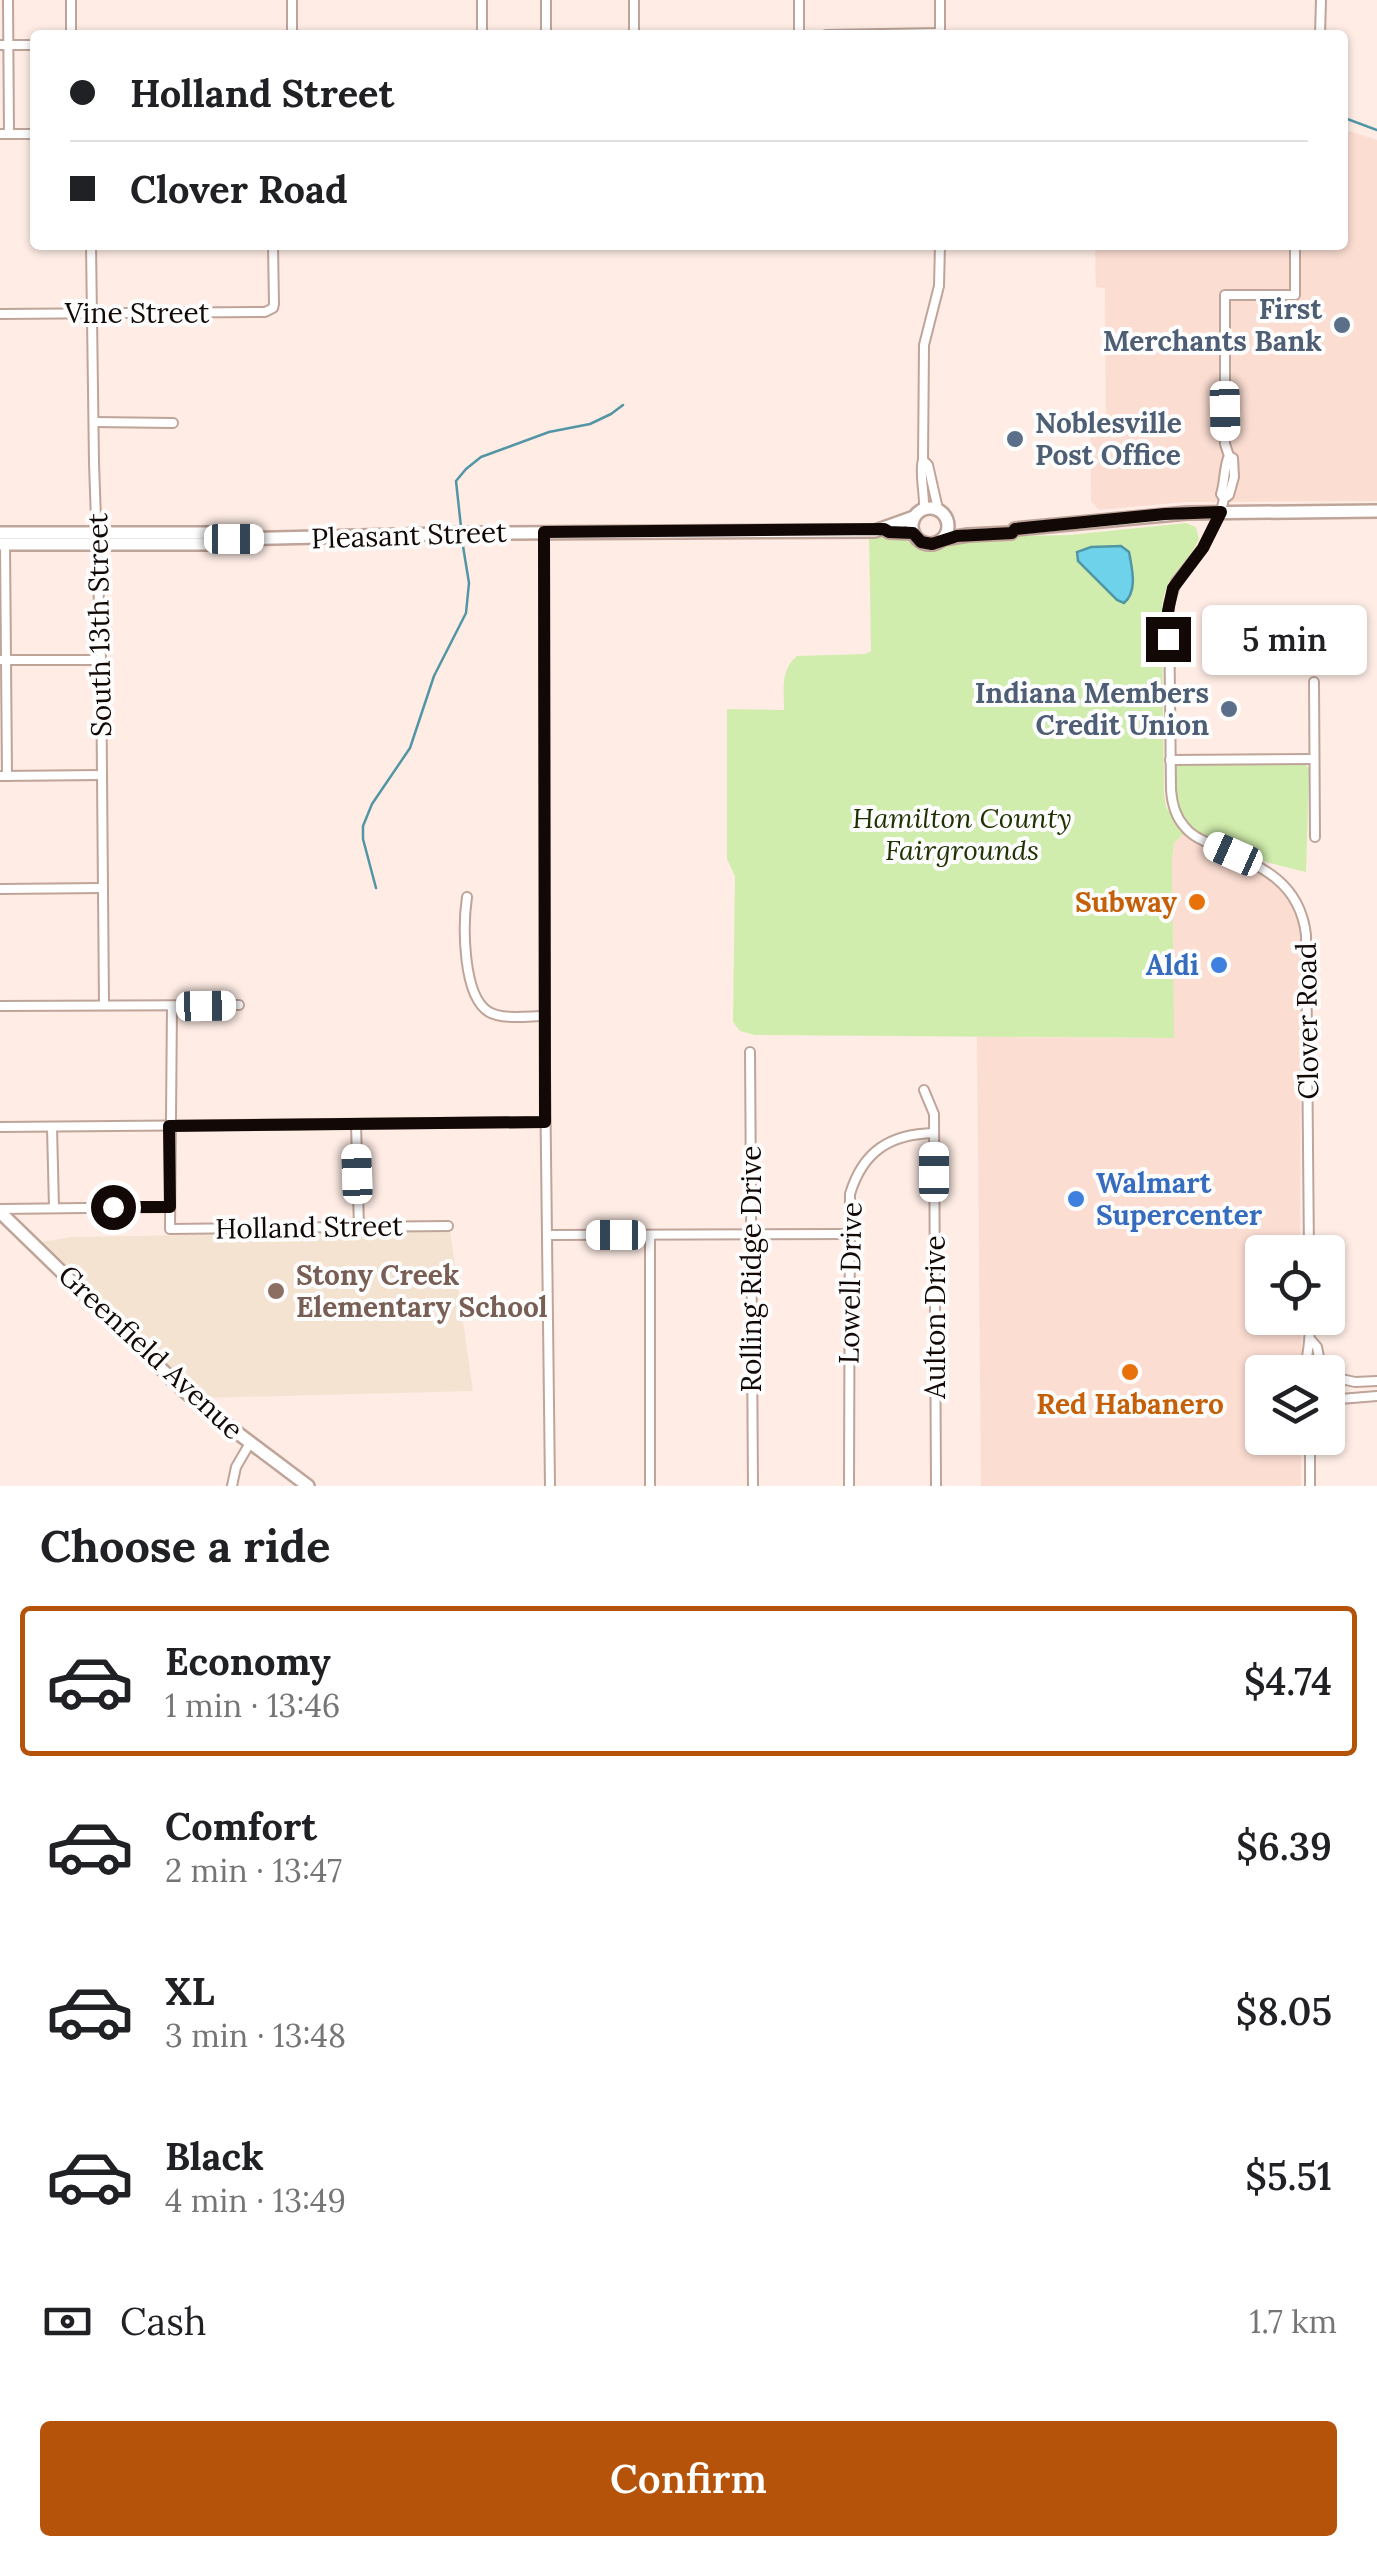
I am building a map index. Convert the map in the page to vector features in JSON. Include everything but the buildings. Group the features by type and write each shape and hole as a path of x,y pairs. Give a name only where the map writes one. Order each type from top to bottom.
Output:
{"street":[{"path":"8,0 4,134 30,134"},
{"path":"71,0 71,30"},
{"path":"292,0 292,30"},
{"path":"482,0 482,30"},
{"path":"546,0 546,30"},
{"path":"634,0 634,30"},
{"path":"799,0 799,30"},
{"path":"940,0 940,30"},
{"path":"1320,30 1321,0"},
{"path":"4,45 30,45"},
{"name":"South 13th Street","path":"90,250 101,660 104,1006"},
{"name":"Vine Street","path":"0,314 265,312 273,308 273,250"},
{"path":"940,250 939,286 924,345 921,466 925,494 913,533 926,544 968,535 1012,533 1015,529"},
{"path":"1223,505 1234,477 1233,458 1225,444 1225,295 1295,295 1295,250"},
{"path":"94,422 173,423"},
{"path":"923,460 928,465 938,509 948,520 965,527 1015,529 1223,505 1377,511"},
{"name":"Clover Road","path":"1223,505 1203,548 1176,582 1169,604 1172,799 1185,828 1274,876 1286,886 1303,918 1307,955 1309,1235"},
{"path":"919,513 938,509"},
{"name":"Pleasant Street","path":"884,529 919,513"},
{"path":"943,540 948,520"},
{"name":"Pleasant Street","path":"2,540 223,544 234,539 544,532 884,529 913,533"},
{"path":"544,532 550,1486"},
{"path":"2,540 4,776 102,775"},
{"path":"3,660 101,660"},
{"path":"1314,682 1314,837"},
{"path":"1170,760 1314,759"},
{"path":"0,889 103,888"},
{"path":"467,897 466,949 479,1002 498,1016 545,1016"},
{"path":"0,1006 239,1005"},
{"path":"0,1210 170,1207 172,1006"},
{"name":"Rolling Ridge Drive","path":"750,1052 752,1486"},
{"name":"Aulton Drive","path":"924,1090 934,1114 936,1486"},
{"path":"0,1127 545,1122"},
{"path":"356,1124 359,1227"},
{"path":"52,1127 54,1208"},
{"name":"Lowell Drive","path":"849,1486 850,1194 869,1156 902,1137 934,1133"},
{"name":"Holland Street","path":"170,1207 170,1229 448,1226"},
{"name":"Greenfield Avenue","path":"0,1210 183,1390 308,1486"},
{"path":"548,1235 848,1234"},
{"path":"650,1235 650,1486"},
{"path":"1306,1355 1310,1335"},
{"path":"1310,1339 1319,1355"},
{"path":"1345,1379 1377,1380"},
{"path":"1345,1399 1377,1396"},
{"path":"232,1486 236,1467 250,1443"},
{"path":"1310,1455 1310,1486"}],"shaded area":[{"path":"1348,131 1377,140 1377,501 1185,502 1099,510 1091,501 1090,435 1106,435 1105,288 1096,287 1095,250 1348,250"},
{"path":"1184,833 1266,875 1285,891 1301,928 1300,1235 1245,1235 1245,1335 1301,1335 1302,1355 1245,1355 1245,1455 1301,1455 1301,1486 981,1486 977,1037 1173,1038 1172,860 1179,836"},
{"name":"Stony Creek Elementary School","path":"450,1231 473,1391 202,1398 41,1242 72,1237"}],"green space":[{"name":"Hamilton County Fairgrounds","path":"1186,523 1196,527 1199,539 1171,579 1162,610 1164,794 1166,807 1184,833 1174,843 1172,860 1174,1038 755,1035 740,1031 733,1022 735,876 727,859 727,709 784,710 785,674 797,656 871,651 869,537 905,536 927,547 963,537 1070,535"},
{"path":"1178,764 1306,765 1306,872 1227,848 1191,827 1179,812 1174,795 1173,775"}],"water":[{"path":"1121,546 1129,552 1133,579 1124,603 1078,561 1077,552 1091,547"}],"waterway":[{"path":"1348,119 1377,130"},
{"path":"461,527 456,481 481,457 549,432 590,424 623,405"},
{"path":"376,888 363,826 372,804 410,748 434,676 466,613 469,583 462,540"}],"place":[{"name":"First Merchants Bank","path":"1342,325"},
{"name":"Noblesville Post Office","path":"1015,439"},
{"name":"Indiana Members Credit Union","path":"1229,709"},
{"name":"Subway","path":"1197,902"},
{"name":"Aldi","path":"1219,965"},
{"name":"Walmart Supercenter","path":"1076,1199"},
{"name":"Stony Creek Elementary School","path":"276,1291"},
{"name":"Red Habanero","path":"1130,1372"}],"route":[{"path":"113,1207 170,1207 169,1126 545,1122 544,532 884,529 913,533 921,542 932,544 957,536 1012,533 1015,529 1221,512 1203,548 1173,588 1168,639"}]}
